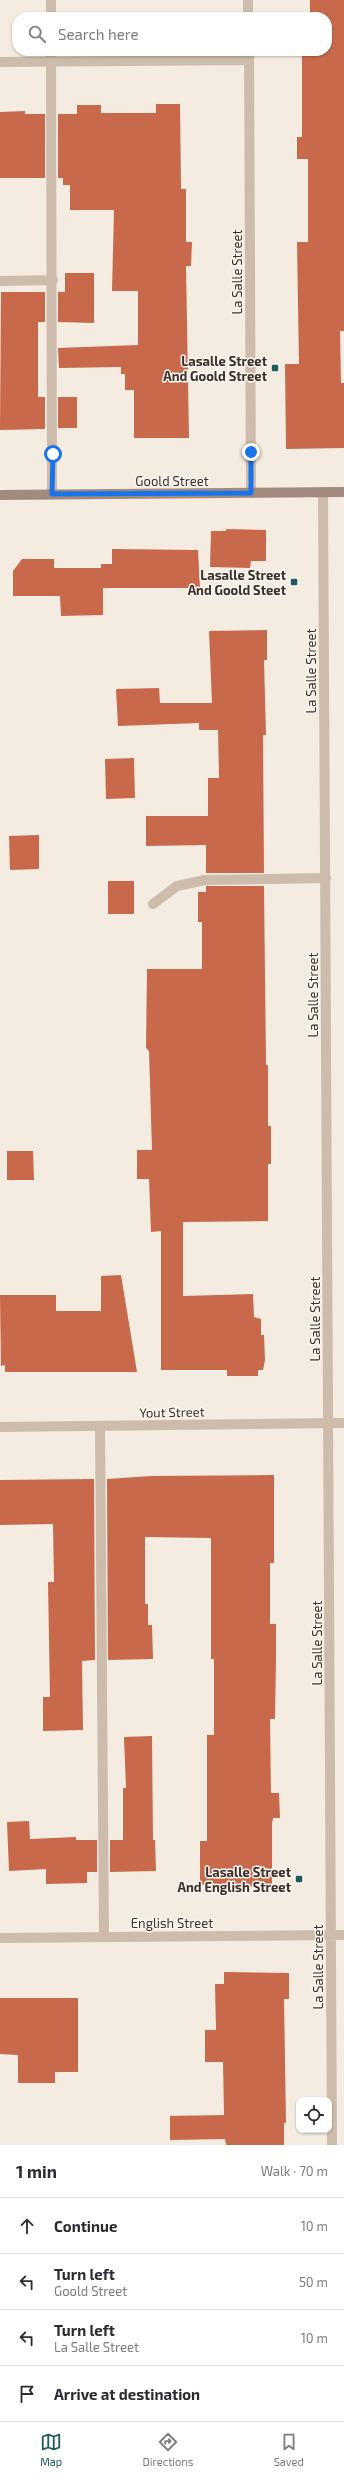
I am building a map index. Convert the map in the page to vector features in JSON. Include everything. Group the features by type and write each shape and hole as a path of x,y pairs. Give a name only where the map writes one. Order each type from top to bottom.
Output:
{"street":[{"path":"51,0 51,12"},
{"path":"248,0 248,12"},
{"path":"51,56 53,280 52,494"},
{"path":"0,62 51,62 249,56"},
{"name":"La Salle Street","path":"249,56 251,493"},
{"path":"0,281 53,280"},
{"name":"La Salle Street","path":"323,492 332,2145"},
{"name":"Goold Street","path":"0,495 344,492"},
{"path":"153,904 177,886 205,880 326,878"},
{"name":"Yout Street","path":"0,1427 344,1423"},
{"path":"100,1426 104,1937"},
{"name":"English Street","path":"0,1938 344,1935"}],"building":[{"path":"310,0 344,0 344,331 340,331 341,383 344,383 344,448 286,449 285,364 299,364 297,242 308,242 308,159 297,159 297,137 302,137 302,56 332,56 332,12 310,12"},
{"path":"156,104 180,104 181,189 186,189 186,242 192,242 191,266 186,266 189,438 134,438 134,390 125,390 125,374 121,374 121,367 59,368 58,348 138,345 138,291 112,291 114,210 70,210 70,185 63,185 63,178 58,178 58,114 77,114 77,105 101,105 101,113 156,113"},
{"path":"25,111 25,114 45,114 45,178 0,178 0,112"},
{"path":"65,273 94,273 94,323 58,322 58,292 65,292"},
{"path":"1,292 45,292 45,322 38,322 38,397 45,397 45,429 0,430"},
{"path":"58,397 77,397 77,428 58,428"},
{"path":"226,529 266,530 266,561 251,561 250,568 210,567 211,531 226,531"},
{"path":"112,549 198,550 200,588 103,588 103,615 61,616 60,596 13,596 13,571 22,559 54,559 54,568 101,568 101,564 112,564"},
{"path":"267,630 267,660 264,660 266,735 263,735 264,873 206,873 206,845 146,846 146,816 208,816 208,778 219,778 218,730 199,730 199,723 118,726 116,689 159,688 160,703 212,703 209,631"},
{"path":"134,758 135,798 106,799 105,759"},
{"path":"39,835 39,869 10,870 9,836"},
{"path":"108,881 134,881 134,914 108,914"},
{"path":"206,886 264,886 266,1065 268,1065 268,1126 271,1126 271,1164 268,1164 268,1221 183,1222 183,1296 253,1294 254,1317 261,1319 261,1335 264,1335 265,1360 263,1370 258,1370 258,1376 227,1376 227,1370 161,1370 161,1231 151,1232 149,1179 137,1179 137,1150 152,1150 149,1051 146,1048 147,969 202,969 202,922 198,922 198,892 206,892"},
{"path":"7,1151 33,1151 34,1180 7,1180"},
{"path":"121,1275 137,1372 5,1372 5,1365 1,1366 0,1295 56,1295 56,1311 101,1311 101,1276"},
{"path":"274,1475 274,1563 270,1563 270,1624 276,1624 276,1659 275,1719 270,1719 271,1793 279,1793 280,1818 273,1818 272,1824 272,1885 223,1889 223,1885 200,1885 200,1841 207,1841 207,1735 214,1735 214,1659 211,1659 211,1538 145,1537 145,1604 148,1604 148,1625 152,1625 153,1659 108,1660 107,1479 151,1476"},
{"path":"94,1479 95,1660 82,1661 83,1730 43,1731 43,1697 50,1697 48,1582 54,1582 53,1524 0,1525 0,1480"},
{"path":"152,1736 153,1840 155,1840 156,1871 110,1872 110,1840 123,1840 123,1788 126,1788 124,1737"},
{"path":"29,1821 30,1839 76,1837 76,1840 97,1840 97,1872 87,1872 87,1883 46,1884 46,1869 9,1871 7,1822"},
{"path":"224,1972 289,1973 289,1999 284,1999 286,2123 284,2123 284,2145 226,2145 225,2139 170,2140 170,2116 224,2115 223,2062 205,2062 205,2030 216,2030 215,1984 224,1984"},
{"path":"0,1998 78,1998 78,2072 55,2072 55,2083 18,2083 18,2055 0,2054"}],"place":[{"name":"Lasalle Street And Goold Street","path":"275,368"},
{"name":"Lasalle Street And Goold Steet","path":"294,582"},
{"name":"Lasalle Street And English Street","path":"299,1879"}],"route":[{"path":"53,454 52,494 251,493 251,452"}]}
